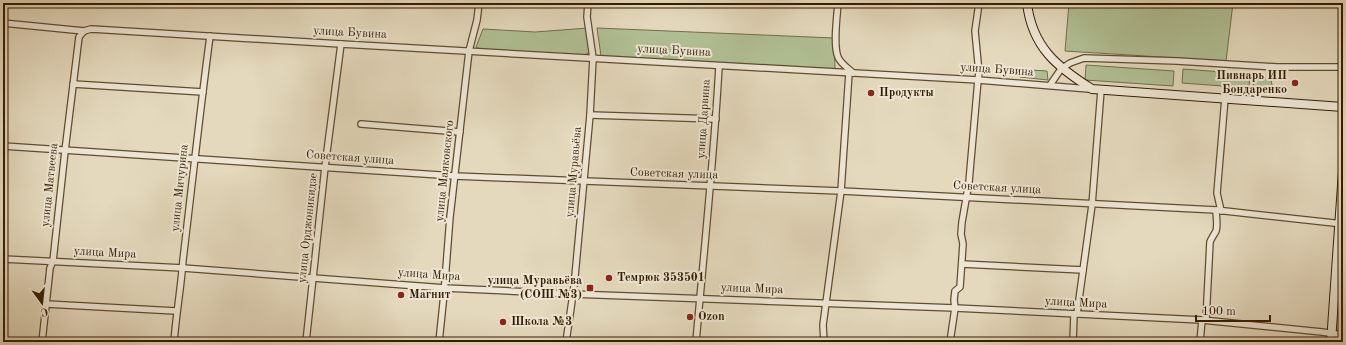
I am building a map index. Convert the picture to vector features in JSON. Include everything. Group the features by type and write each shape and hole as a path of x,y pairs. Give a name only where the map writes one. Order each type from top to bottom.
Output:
{"street":[{"name":"улица Маяковского","path":"439,342 445,288 445,270 469,52 477,20 479,3"},
{"name":"улица Муравьёва","path":"566,342 590,115 593,58 587,16 588,3"},
{"path":"824,342 824,325 841,191 851,73 842,64 838,57 836,48 838,3"},
{"path":"950,342 955,308 955,291 960,287 964,244 962,222 969,182 979,73 975,31 979,3"},
{"path":"1027,3 1032,25 1039,42 1047,54 1061,69 1092,89"},
{"name":"улица Бувина","path":"3,23 84,30 91,29 469,52 978,80 1343,107"},
{"name":"улица Матвеева","path":"42,342 79,37 84,30"},
{"name":"улица Мичурина","path":"174,342 176,310 183,268 194,159 210,36"},
{"name":"улица Орджоникидзе","path":"306,342 325,167 341,44"},
{"path":"1050,85 1061,69 1070,63 1084,58 1179,61 1277,67 1343,67"},
{"name":"улица Дарвина","path":"696,342 709,187 713,158 719,66"},
{"path":"73,84 203,92"},
{"path":"1073,342 1092,205 1101,90"},
{"path":"1200,342 1204,320 1210,242 1212,236 1216,232 1217,226 1217,193 1225,98"},
{"path":"590,115 716,119"},
{"path":"361,124 460,132"},
{"name":"Советская улица","path":"3,146 455,176 841,191 1218,211 1341,224"},
{"path":"1332,342 1341,224 1343,170"},
{"name":"улица Мира","path":"3,259 183,268 445,288 955,308 1204,320 1343,335"},
{"path":"962,264 1083,270"},
{"path":"46,304 176,310"}],"green space":[{"path":"1069,3 1233,3 1226,61 1065,51"},
{"path":"588,28 590,52 584,55 482,50 476,47 483,29 535,32"},
{"path":"597,28 834,38 835,69 601,56"},
{"path":"1086,65 1174,71 1173,86 1085,80"},
{"path":"1013,69 1047,71 1048,80 1020,77"},
{"path":"1183,69 1250,74 1249,88 1182,83"},
{"path":"1254,74 1271,80 1273,89 1253,88"}],"place":[{"name":"Пивнарь ИП Бондаренко","path":"1295,83"},
{"name":"Продукты","path":"871,93"},
{"name":"Темрюк 353501","path":"609,278"},
{"name":"улица Муравьёва (СОШ №3)","path":"590,288"},
{"name":"Магнит","path":"401,295"},
{"name":"Ozon","path":"690,317"},
{"name":"Школа №3","path":"503,322"}]}
